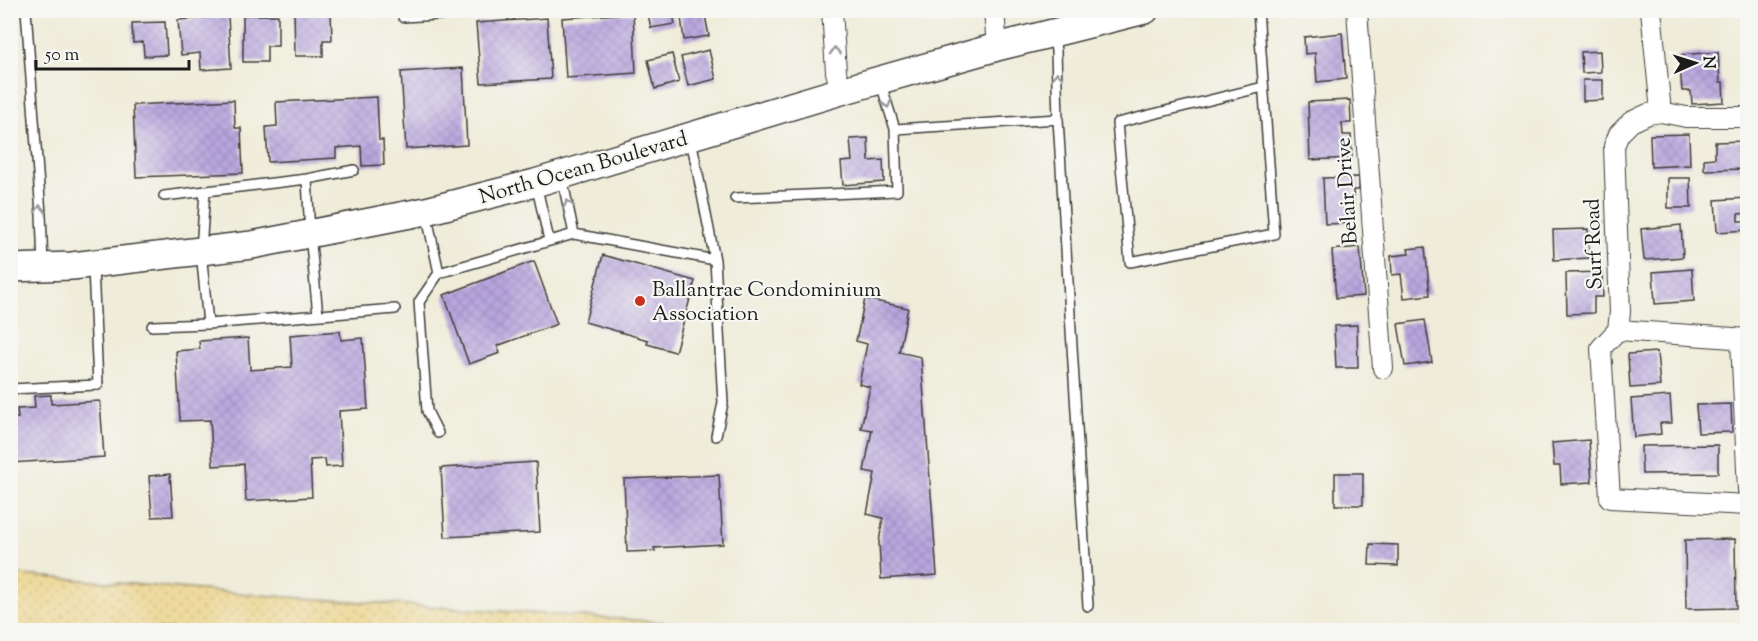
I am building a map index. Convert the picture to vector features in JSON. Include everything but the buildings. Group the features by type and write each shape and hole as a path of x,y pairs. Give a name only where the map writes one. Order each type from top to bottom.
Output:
{"main road":[{"name":"North Ocean Boulevard","path":"10,268 93,264 252,245 426,211 535,183 841,91 997,47 1145,10"}],"street":[{"path":"832,10 836,72 841,91"},
{"path":"994,10 997,47"},
{"name":"Belair Drive","path":"1357,10 1383,368"},
{"path":"1651,10 1661,112 1686,117 1748,117"},
{"name":"Surf Road","path":"1618,330 1620,312 1614,146 1619,134 1631,122 1648,114 1661,112"},
{"path":"1748,490 1744,339 1618,330 1601,348 1608,497 1611,499 1748,505"}],"lane":[{"path":"26,10 43,267"},
{"path":"402,10 403,17 455,14 454,10"},
{"path":"1257,10 1263,87 1274,234 1130,262 1117,123 1263,87"},
{"path":"1053,33 1056,51 1058,119 1088,606"},
{"path":"735,198 897,191 895,129 880,80"},
{"path":"895,129 1058,119"},
{"path":"690,136 715,260 723,403 716,436"},
{"path":"164,196 307,179 354,170"},
{"path":"562,175 574,234"},
{"path":"307,179 318,315"},
{"path":"535,183 549,240"},
{"path":"205,191 201,251 208,324"},
{"path":"426,211 439,273"},
{"path":"438,433 427,411 419,302 439,273 574,234 715,260"},
{"path":"10,389 98,385 93,264"},
{"path":"152,326 208,324 395,309"}],"sand":[{"path":"11,574 273,596 752,630 11,630"}],"place":[{"name":"Ballantrae Condominium Association","path":"640,301"}]}
